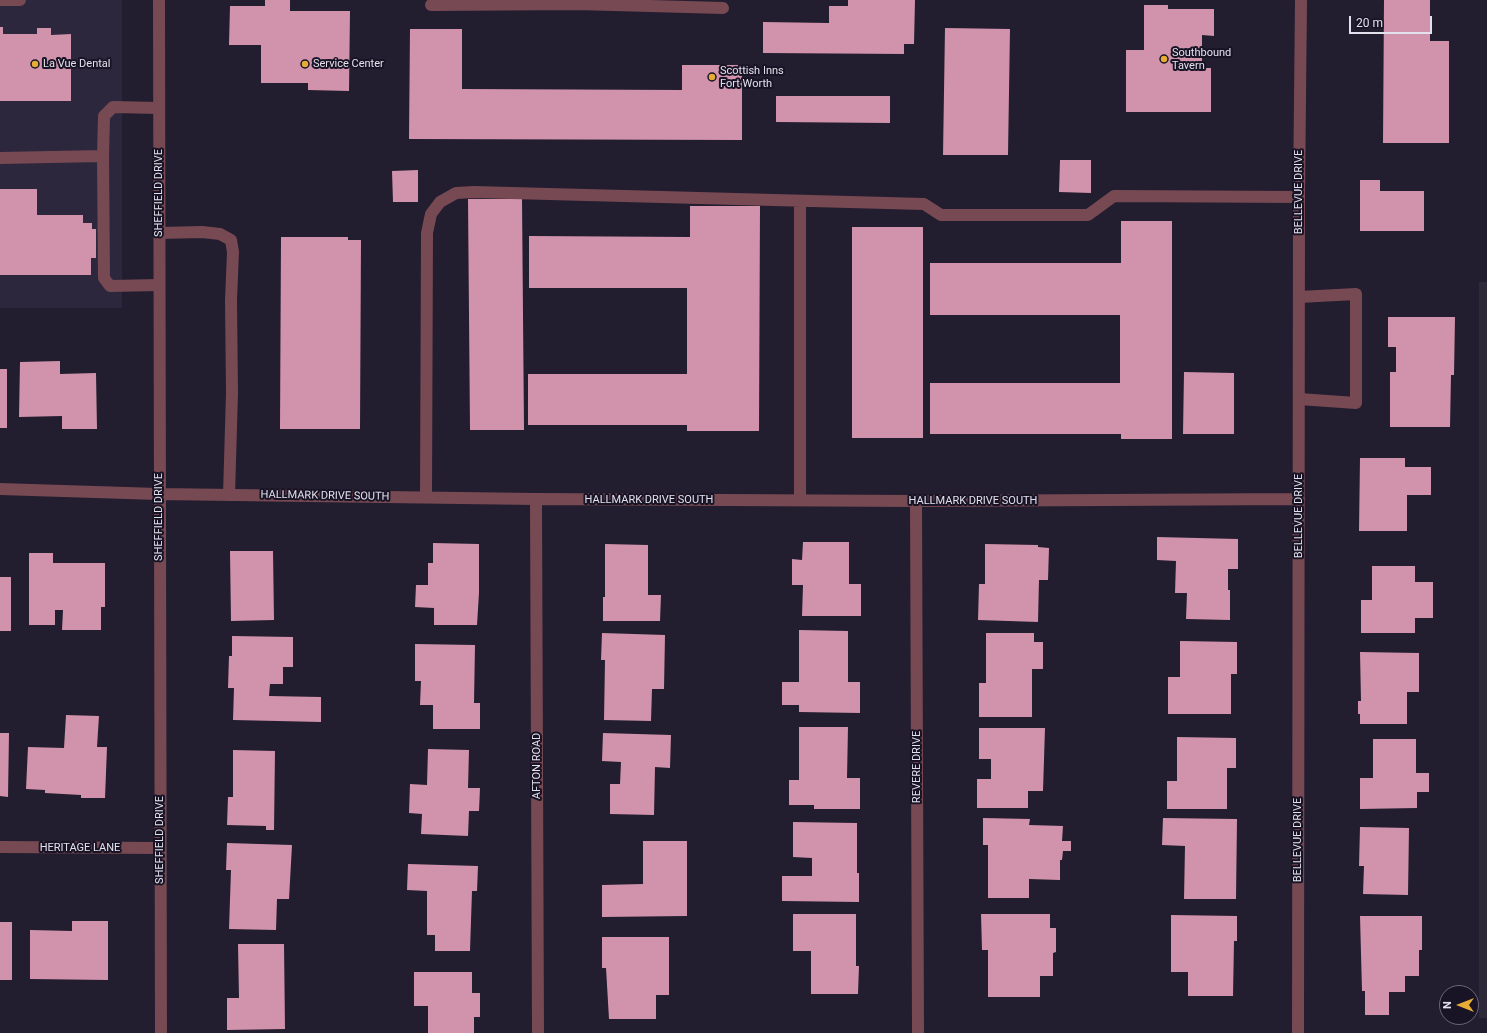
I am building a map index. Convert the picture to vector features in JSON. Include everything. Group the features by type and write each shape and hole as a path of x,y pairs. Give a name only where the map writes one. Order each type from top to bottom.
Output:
{"street":[{"path":"0,0 20,0"},
{"name":"SHEFFIELD DRIVE","path":"159,0 158,494 161,1033"},
{"name":"BELLEVUE DRIVE","path":"1298,1033 1299,197 1301,0"},
{"path":"431,5 577,2 723,8"},
{"path":"159,108 113,107 104,116 103,156 104,278 110,286 159,285"},
{"path":"0,158 103,156"},
{"path":"426,497 427,233 431,214 440,202 456,193 474,192 924,204 941,215 1088,215 1114,196 1299,197"},
{"path":"800,201 800,500"},
{"path":"159,232 202,232 220,234 231,240 233,252 231,300 232,393 229,495"},
{"path":"1299,296 1356,294 1356,403 1299,400"},
{"name":"HALLMARK DRIVE SOUTH","path":"0,489 158,494 536,499 916,501 1299,499"},
{"name":"AFTON ROAD","path":"536,499 538,1033"},
{"name":"REVERE DRIVE","path":"916,501 918,1033"},
{"name":"HERITAGE LANE","path":"0,847 160,848"}],"shaded area":[{"path":"0,0 122,0 122,308 0,308"},
{"path":"1479,282 1487,282 1487,1018 1479,1018"}],"building":[{"name":"Service Center","path":"265,0 290,0 290,11 350,11 349,91 308,90 308,83 261,83 261,45 229,45 230,6 265,6"},
{"path":"848,0 915,0 914,44 904,44 904,54 763,53 763,22 829,23 829,6 848,6"},
{"path":"1384,0 1430,0 1430,41 1449,41 1449,143 1383,143"},
{"name":"Southbound Tavern","path":"1144,5 1168,5 1168,9 1214,9 1214,36 1202,35 1202,68 1211,68 1211,112 1126,112 1126,50 1144,50"},
{"name":"La Vue Dental","path":"0,27 3,27 3,34 37,34 37,28 51,28 51,35 71,34 71,101 0,101"},
{"path":"945,28 1010,29 1008,155 943,155"},
{"name":"Scottish Inns Fort Worth","path":"410,29 462,29 462,89 682,90 682,65 742,65 742,140 409,139"},
{"path":"776,96 890,96 890,123 776,122"},
{"path":"1060,160 1091,160 1091,193 1059,192"},
{"path":"418,170 418,202 393,202 392,171"},
{"path":"1360,180 1380,180 1380,191 1424,191 1424,231 1360,231"},
{"path":"0,189 37,189 37,215 83,215 83,223 92,223 92,229 96,229 96,258 91,258 91,275 0,275"},
{"path":"468,199 522,199 524,430 470,430"},
{"path":"690,206 760,206 759,431 687,431 687,425 528,425 528,374 687,374 687,288 529,288 529,236 690,237"},
{"path":"1121,221 1172,221 1172,439 1121,439 1121,434 930,434 930,383 1120,383 1120,315 930,315 930,263 1121,263"},
{"path":"852,227 923,227 923,438 852,438"},
{"path":"281,237 348,237 348,240 361,240 360,429 280,429"},
{"path":"1388,317 1455,317 1454,375 1451,375 1450,427 1390,427 1390,372 1396,372 1396,347 1388,347"},
{"path":"60,361 60,374 96,373 97,429 62,429 62,416 19,417 20,362"},
{"path":"0,369 7,369 7,428 0,428"},
{"path":"1184,372 1234,373 1234,434 1183,434"},
{"path":"1360,458 1405,458 1405,467 1431,467 1431,495 1407,495 1407,531 1359,531"},
{"path":"1157,537 1238,539 1238,569 1228,569 1230,620 1186,619 1187,593 1175,593 1176,561 1157,560"},
{"path":"803,542 849,542 849,584 861,584 861,616 802,616 803,585 792,585 792,559 802,560"},
{"path":"433,543 479,544 479,593 477,625 434,625 434,608 415,607 416,585 428,585 428,563 433,563"},
{"path":"605,544 648,545 648,595 661,595 660,621 603,621 603,597 605,597"},
{"path":"985,544 1038,545 1038,547 1049,548 1048,580 1039,580 1038,622 978,620 979,584 985,584"},
{"path":"230,551 273,551 274,620 231,621"},
{"path":"29,553 53,553 53,563 105,563 105,607 101,607 101,630 62,630 63,610 55,610 55,625 29,625"},
{"path":"1372,566 1415,566 1415,582 1433,582 1433,618 1415,618 1415,633 1361,633 1361,600 1372,600"},
{"path":"0,577 11,577 11,631 0,631"},
{"path":"799,630 848,631 848,682 860,682 860,713 799,712 799,705 782,705 782,682 799,682"},
{"path":"602,633 665,635 664,689 652,689 651,721 604,720 605,660 601,660"},
{"path":"986,633 1034,633 1034,642 1043,642 1043,669 1032,669 1032,717 979,717 979,683 986,683"},
{"path":"232,636 293,637 293,667 283,667 283,684 270,684 269,696 321,697 321,722 233,720 234,688 228,688 229,656 232,656"},
{"path":"1180,641 1237,642 1237,674 1231,674 1231,714 1168,714 1168,677 1180,677"},
{"path":"415,644 475,645 474,703 480,703 480,729 433,729 433,705 420,705 421,681 415,681"},
{"path":"1360,652 1419,653 1419,692 1407,692 1407,724 1360,724 1358,701 1361,701"},
{"path":"66,715 99,716 97,747 107,747 105,798 81,798 81,795 45,793 45,790 26,789 28,747 64,748"},
{"path":"799,727 848,727 847,778 860,778 860,809 814,809 814,805 789,805 789,780 799,780"},
{"path":"979,728 1045,728 1043,791 1028,791 1028,808 977,808 977,779 991,779 991,759 979,759"},
{"path":"0,733 9,733 8,797 0,796"},
{"path":"603,733 671,735 670,768 655,767 654,815 610,814 610,784 620,784 621,762 602,761"},
{"path":"1177,737 1236,738 1236,768 1227,768 1227,809 1167,809 1167,781 1177,781"},
{"path":"1373,739 1416,739 1416,773 1429,773 1429,792 1417,792 1417,808 1360,809 1360,778 1373,778"},
{"path":"428,749 469,750 468,788 480,788 479,811 469,811 468,836 421,834 422,814 409,813 410,784 427,785"},
{"path":"233,750 275,751 274,830 266,830 266,826 227,825 228,797 233,797"},
{"path":"983,818 1030,819 1029,825 1063,826 1062,841 1071,841 1071,851 1063,851 1062,860 1060,860 1060,880 1029,879 1029,898 988,898 988,845 983,845"},
{"path":"1163,818 1237,819 1236,899 1184,899 1185,846 1162,845"},
{"path":"793,822 857,823 857,873 859,873 859,902 782,901 782,876 812,876 812,858 793,857"},
{"path":"1360,827 1409,828 1408,895 1363,894 1364,866 1359,866"},
{"path":"643,841 687,841 687,916 602,917 602,885 643,884"},
{"path":"227,843 292,845 289,899 277,899 276,930 229,929 231,870 226,870"},
{"path":"408,864 478,866 477,891 472,891 470,951 435,951 435,935 427,935 427,891 407,890"},
{"path":"793,914 856,914 856,966 859,966 858,994 811,994 811,951 793,951"},
{"path":"981,914 1050,914 1050,928 1056,928 1056,952 1053,953 1053,976 1040,976 1040,997 988,997 988,950 982,950"},
{"path":"1171,915 1237,916 1237,941 1234,941 1233,996 1188,996 1188,972 1171,972"},
{"path":"1360,916 1422,916 1422,950 1419,950 1419,976 1405,976 1405,992 1389,992 1389,1015 1365,1015 1365,991 1362,991"},
{"path":"72,921 108,921 108,980 30,979 30,930 72,931"},
{"path":"0,922 12,922 12,980 0,980"},
{"path":"602,937 669,937 669,995 656,995 656,1019 609,1019 606,968 602,968"},
{"path":"238,944 284,944 285,1029 227,1030 227,998 239,998"},
{"path":"414,972 472,972 472,993 480,993 480,1017 474,1017 474,1033 428,1033 428,1006 414,1006"}],"place":[{"name":"Southbound Tavern","path":"1164,59"},
{"name":"La Vue Dental","path":"35,64"},
{"name":"Service Center","path":"305,64"},
{"name":"Scottish Inns Fort Worth","path":"712,77"}]}
